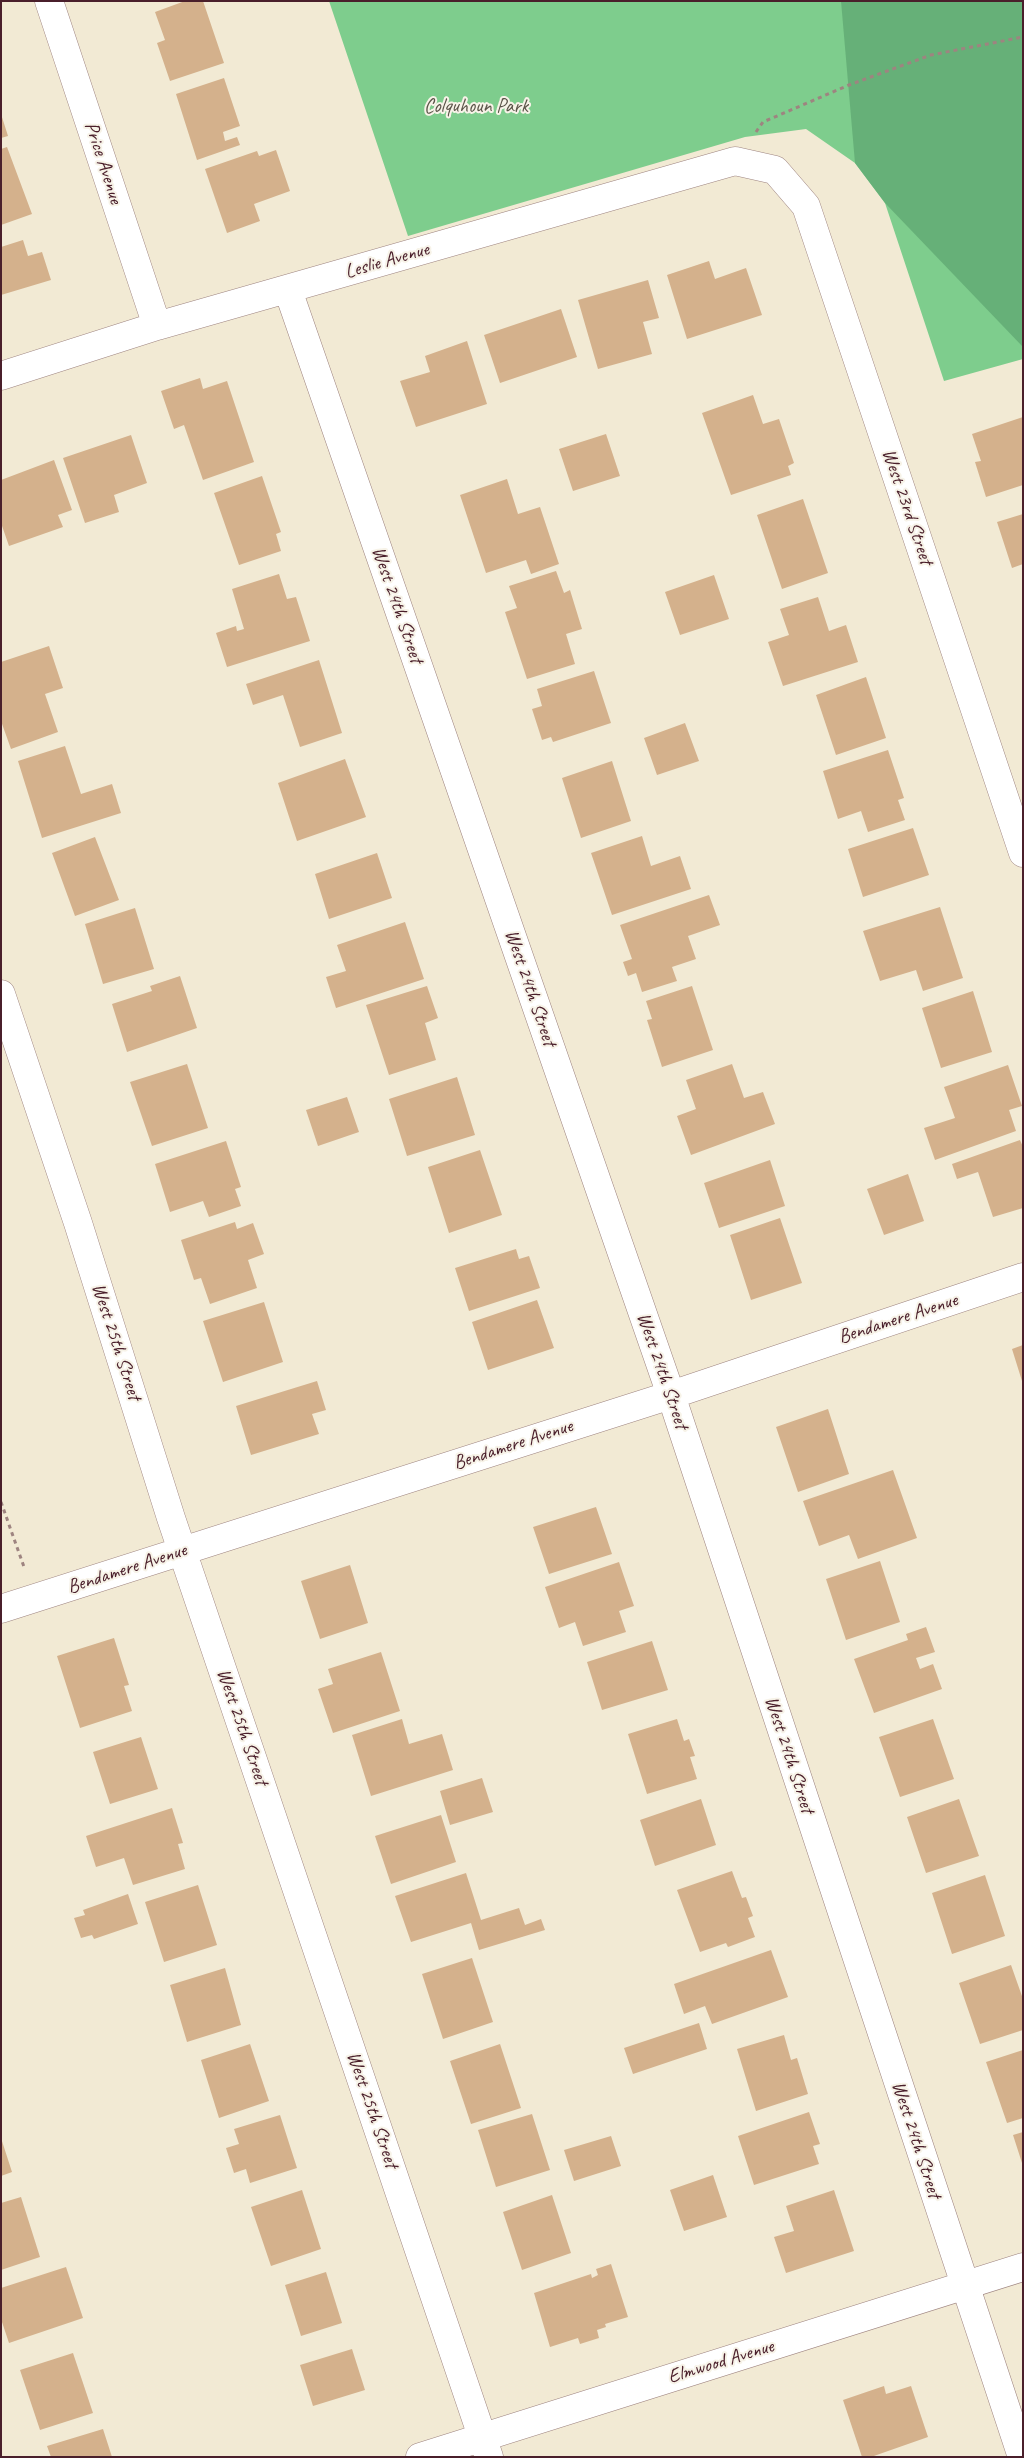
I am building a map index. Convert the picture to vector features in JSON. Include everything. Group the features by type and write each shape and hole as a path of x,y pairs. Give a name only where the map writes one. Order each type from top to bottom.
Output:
{"street":[{"name":"Price Avenue","path":"49,1 157,326"},
{"name":"Leslie Avenue","path":"1,376 157,326 735,161 775,170"},
{"name":"West 23rd Street","path":"775,170 806,206 1023,853"},
{"name":"West 24th Street","path":"288,290 671,1395 964,2287 1022,2457"},
{"name":"West 25th Street","path":"1,994 78,1223 182,1551 486,2446"},
{"name":"Bendamere Avenue","path":"1,1609 671,1395 1023,1278"},
{"name":"Elmwood Avenue","path":"420,2457 486,2446 1023,2267"}],"path":[{"path":"735,161 763,122 772,118 849,85 931,56 1023,37"},
{"path":"1,1502 35,1598"}],"green space":[{"name":"Colquhoun Park","path":"329,1 1023,1 1023,359 944,381 885,203 855,163 806,129 745,137 408,236"},
{"path":"841,1 1023,1 1023,347 885,203 855,163"}],"building":[{"path":"185,1 203,1 224,63 170,81 157,43 165,40 155,12"},
{"path":"224,78 240,126 223,132 225,141 237,137 240,145 197,160 176,94"},
{"path":"1,114 8,136 1,138"},
{"path":"7,147 32,214 1,225 1,149"},
{"path":"276,150 290,191 254,204 260,221 227,233 205,169 257,151 259,156"},
{"path":"23,240 28,256 42,252 51,280 1,295 1,247"},
{"path":"709,261 715,279 746,268 762,315 687,339 667,275"},
{"path":"648,280 659,318 643,322 652,354 598,369 578,300"},
{"path":"561,309 577,357 500,383 484,335"},
{"path":"467,341 487,404 416,427 400,381 430,372 425,356"},
{"path":"200,378 203,389 227,381 254,462 203,480 184,425 174,429 161,391"},
{"path":"753,395 763,424 779,419 794,463 788,466 791,475 731,495 702,413"},
{"path":"1023,417 1023,485 986,497 975,462 981,461 972,434"},
{"path":"606,434 620,476 573,491 559,449"},
{"path":"131,435 147,483 114,495 119,512 85,523 63,458"},
{"path":"54,460 72,510 58,515 63,527 9,546 1,523 1,480"},
{"path":"262,476 281,532 276,534 281,551 239,565 214,493"},
{"path":"507,479 518,514 540,507 559,564 531,574 526,560 486,573 460,495"},
{"path":"803,499 828,573 782,589 757,515"},
{"path":"1023,514 1023,564 1012,568 997,522"},
{"path":"556,571 564,593 570,590 582,629 566,634 575,664 527,679 505,612 517,608 509,586"},
{"path":"279,574 287,599 296,597 310,641 227,667 216,633 236,626 237,631 244,629 232,589"},
{"path":"714,575 729,619 680,635 665,592"},
{"path":"818,597 829,631 846,625 858,662 783,686 768,642 789,635 780,609"},
{"path":"49,646 63,688 45,694 58,732 11,749 1,721 1,662"},
{"path":"319,660 342,733 300,747 283,695 253,705 246,684"},
{"path":"594,671 611,723 553,742 551,737 542,740 532,709 542,706 537,689"},
{"path":"866,677 886,738 836,755 816,695"},
{"path":"685,723 699,761 657,775 644,738"},
{"path":"65,746 81,794 112,784 121,813 42,838 18,761"},
{"path":"888,750 904,798 898,800 905,820 868,832 861,811 838,819 823,771"},
{"path":"345,759 366,817 297,841 278,783"},
{"path":"612,761 631,821 581,838 562,778"},
{"path":"913,828 929,875 863,897 848,849"},
{"path":"642,836 651,866 680,856 691,889 612,915 591,853"},
{"path":"95,837 119,900 75,916 52,853"},
{"path":"377,853 392,898 329,919 315,874"},
{"path":"709,895 720,925 688,936 696,959 672,967 677,981 642,992 636,973 628,976 623,962 632,959 620,925"},
{"path":"940,907 963,978 923,991 916,970 880,981 863,931"},
{"path":"135,908 154,969 103,984 85,924"},
{"path":"405,922 424,979 336,1008 326,977 346,971 337,945"},
{"path":"180,976 197,1028 127,1052 112,1004 152,991 150,986"},
{"path":"427,986 438,1018 425,1023 436,1060 389,1075 366,1005"},
{"path":"692,986 713,1050 662,1067 647,1020 652,1019 646,1001"},
{"path":"973,991 992,1052 941,1068 922,1008"},
{"path":"187,1064 208,1128 152,1146 130,1082"},
{"path":"732,1064 744,1098 763,1092 775,1124 691,1155 677,1116 696,1109 686,1080"},
{"path":"1008,1065 1022,1106 1009,1110 1016,1131 935,1160 924,1128 955,1118 944,1087"},
{"path":"457,1077 475,1135 407,1156 389,1099"},
{"path":"347,1097 359,1132 318,1146 306,1110"},
{"path":"1020,1140 1023,1147 1023,1208 993,1217 978,1172 957,1179 952,1164"},
{"path":"226,1141 241,1187 235,1189 241,1206 209,1217 203,1201 170,1212 155,1164"},
{"path":"480,1150 502,1215 449,1233 428,1167"},
{"path":"770,1160 785,1206 719,1228 704,1183"},
{"path":"908,1174 924,1221 884,1235 867,1189"},
{"path":"780,1218 802,1283 751,1300 730,1235"},
{"path":"235,1222 237,1229 253,1223 264,1254 248,1260 257,1288 210,1304 201,1278 194,1280 181,1240"},
{"path":"516,1249 519,1259 529,1256 540,1288 469,1311 455,1268"},
{"path":"537,1300 554,1348 488,1370 472,1322"},
{"path":"264,1302 283,1362 223,1382 203,1321"},
{"path":"1023,1345 1023,1380 1022,1381 1012,1349"},
{"path":"317,1381 326,1410 312,1414 319,1434 251,1455 236,1406"},
{"path":"828,1409 849,1474 798,1492 776,1427"},
{"path":"893,1470 917,1538 858,1559 849,1535 819,1546 803,1501"},
{"path":"596,1507 612,1554 549,1574 533,1527"},
{"path":"880,1561 900,1622 846,1640 826,1579"},
{"path":"619,1562 634,1606 619,1611 626,1632 583,1646 575,1622 559,1628 545,1587"},
{"path":"350,1565 368,1623 320,1639 301,1581"},
{"path":"926,1627 935,1652 916,1658 920,1669 933,1664 942,1689 874,1713 854,1659 908,1640 906,1634"},
{"path":"114,1638 129,1685 124,1686 132,1711 80,1728 57,1656"},
{"path":"652,1641 668,1690 602,1710 587,1662"},
{"path":"381,1652 400,1711 333,1733 318,1689 333,1684 328,1669"},
{"path":"402,1719 409,1744 442,1734 453,1770 371,1796 352,1735"},
{"path":"677,1719 684,1741 689,1739 695,1756 690,1757 697,1779 647,1794 628,1734"},
{"path":"933,1719 954,1779 900,1797 879,1737"},
{"path":"141,1737 158,1789 110,1804 93,1752"},
{"path":"482,1778 493,1812 450,1825 440,1791"},
{"path":"701,1799 716,1845 655,1866 640,1820"},
{"path":"959,1799 979,1856 926,1873 907,1817"},
{"path":"172,1808 183,1843 178,1844 185,1869 133,1885 124,1858 96,1867 86,1836"},
{"path":"441,1815 456,1862 391,1884 375,1836"},
{"path":"732,1871 742,1898 746,1897 753,1916 748,1918 755,1937 728,1947 726,1943 700,1952 677,1890"},
{"path":"466,1873 481,1920 519,1908 525,1925 541,1919 545,1930 479,1950 471,1923 411,1942 395,1896"},
{"path":"985,1875 1005,1936 952,1954 932,1893"},
{"path":"198,1885 217,1945 164,1962 145,1902"},
{"path":"128,1894 138,1924 94,1939 92,1935 81,1938 74,1918 85,1915 83,1910"},
{"path":"771,1950 788,1997 712,2024 705,2006 684,2014 674,1984"},
{"path":"472,1958 493,2022 443,2039 422,1974"},
{"path":"1011,1965 1023,1999 1023,2030 980,2044 959,1983"},
{"path":"225,1968 241,2025 187,2042 170,1985"},
{"path":"699,2023 707,2049 633,2074 624,2048"},
{"path":"784,2035 791,2060 797,2058 808,2094 756,2111 737,2049"},
{"path":"250,2044 269,2101 219,2118 201,2060"},
{"path":"500,2044 521,2108 471,2124 450,2061"},
{"path":"1023,2050 1023,2118 1007,2123 986,2062"},
{"path":"809,2112 820,2144 813,2146 819,2164 754,2185 738,2136"},
{"path":"532,2114 550,2170 496,2187 478,2130"},
{"path":"280,2115 297,2168 250,2183 246,2169 234,2173 226,2148 239,2144 234,2129"},
{"path":"1023,2132 1023,2163 1022,2163 1013,2135"},
{"path":"611,2136 621,2166 574,2181 564,2150"},
{"path":"1,2138 12,2172 1,2176"},
{"path":"713,2175 727,2217 684,2231 670,2190"},
{"path":"302,2190 321,2249 271,2266 251,2207"},
{"path":"834,2190 854,2251 786,2273 774,2237 794,2231 786,2206"},
{"path":"552,2195 571,2253 522,2270 503,2212"},
{"path":"21,2197 40,2257 1,2270 1,2203"},
{"path":"611,2264 628,2317 605,2324 606,2327 597,2330 599,2338 580,2344 578,2338 550,2347 534,2293 591,2274 592,2278 598,2275 596,2269"},
{"path":"66,2267 83,2318 9,2343 1,2319 1,2288"},
{"path":"326,2272 342,2323 301,2336 285,2285"},
{"path":"352,2349 365,2390 313,2406 300,2365"},
{"path":"73,2353 93,2413 40,2430 20,2370"},
{"path":"884,2386 886,2394 911,2386 928,2437 871,2457 862,2457 843,2400"},
{"path":"103,2429 112,2457 51,2457 47,2446"}]}
